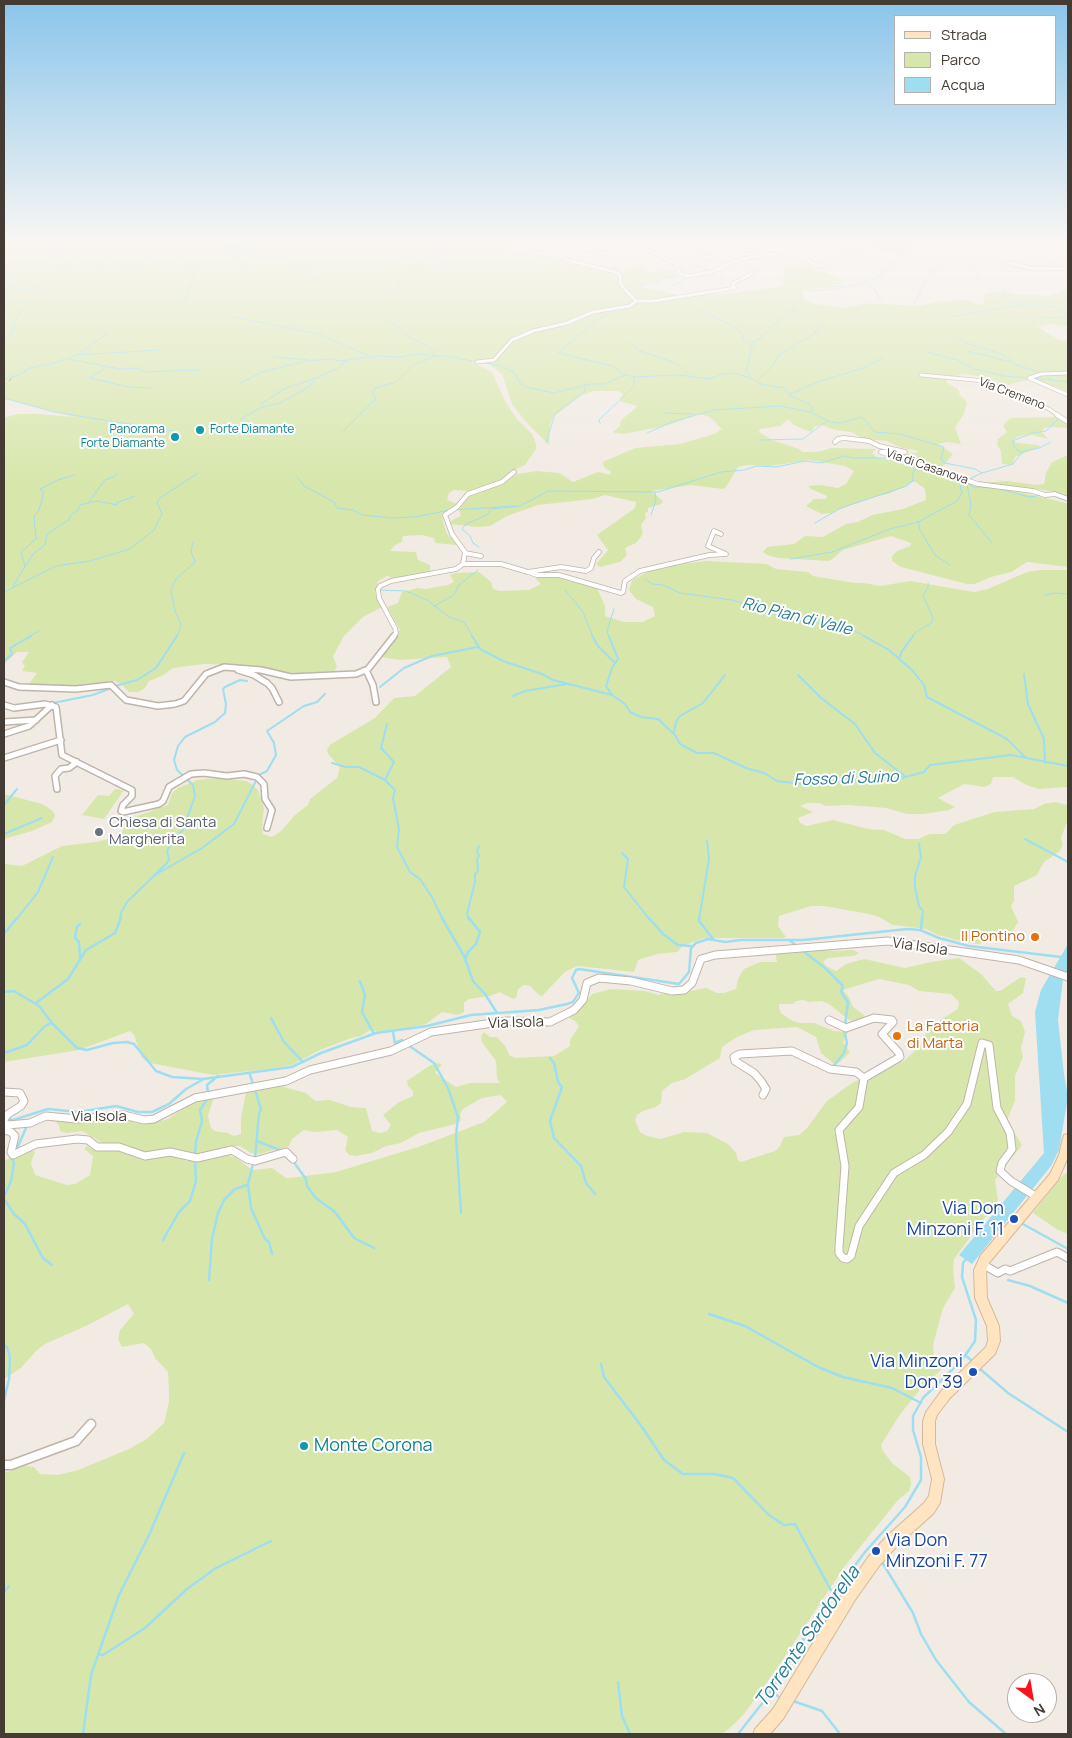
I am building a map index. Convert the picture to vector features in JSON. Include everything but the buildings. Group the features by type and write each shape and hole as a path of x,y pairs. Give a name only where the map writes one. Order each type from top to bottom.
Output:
{"main road":[{"path":"760,1734 778,1714 850,1596 874,1561 892,1541 928,1509 935,1498 938,1479 929,1444 929,1421 932,1412 942,1399 991,1350 994,1341 993,1326 983,1305 979,1289 982,1264 1060,1165 1068,1138"}],"street":[{"path":"477,362 494,360 510,341 532,331 567,323"},
{"path":"1068,373 1041,374 1029,378 1068,395"},
{"name":"Via Cremeno","path":"921,375 984,380 1049,408 1068,422"},
{"name":"Via di Casanova","path":"835,442 838,439 844,438 869,441 879,446 905,452 881,452 896,456 912,464 958,476 978,484 1033,490 1045,495 1055,494 1068,498"},
{"path":"463,564 465,553 452,534 445,515 457,508 468,494 502,482 514,472"},
{"path":"4,682 19,687 76,689 104,684 114,686 126,700 158,706 176,704 187,699 206,674 224,668 261,670 291,677 352,675 366,670 396,633 396,628 379,598 378,589 380,586 391,581 456,569 463,564 501,564 537,575 559,574 623,593 625,581 640,571 710,554 726,554 708,546 714,531 721,534"},
{"path":"528,572 561,567 588,570 591,568 594,558 600,552"},
{"path":"465,553 481,556"},
{"path":"224,668 254,675 267,682 279,702"},
{"path":"366,670 373,685 376,702"},
{"path":"4,705 14,708 40,704 52,705 58,711 62,755 128,787 133,793 123,805 121,811 123,812 163,802 169,787 191,774 204,773 226,776 244,774 257,777 264,784 265,798 272,810 267,828"},
{"path":"4,734 25,728 52,705"},
{"path":"4,722 36,720"},
{"path":"4,758 61,740"},
{"path":"57,789 55,776 61,769 69,768 77,762"},
{"name":"Via Isola","path":"4,1092 20,1093 24,1102 8,1114 4,1123 8,1125 30,1123 46,1116 77,1119 124,1115 144,1120 154,1119 195,1098 286,1081 310,1070 391,1051 431,1032 508,1021 550,1022 574,1010 583,1000 587,983 599,978 631,981 672,991 684,990 692,983 701,959 715,955 888,941 1010,958 1068,977"},
{"path":"829,1020 846,1028 874,1018 885,1018 894,1022 882,1034 899,1053 900,1057 864,1078 859,1107 839,1130 845,1166 839,1247 839,1254 842,1258 847,1259 851,1256 859,1226 894,1173 924,1155 948,1132 967,1104 982,1043 989,1045 997,1108 1010,1134 1012,1149 1000,1171 1011,1181 1035,1196"},
{"path":"763,1095 766,1089 761,1081 754,1073 736,1061 734,1057 740,1054 792,1051 830,1069 856,1072 864,1078"},
{"path":"4,1130 11,1132 16,1140 11,1152 13,1155 36,1144 77,1139 88,1140 97,1147 119,1147 145,1156 170,1152 197,1158 232,1150 247,1159 255,1161 286,1152 293,1159"},
{"path":"982,1264 998,1273 1057,1252 1068,1258"},
{"path":"4,1465 11,1465 76,1441 91,1424"}],"green space":[{"path":"4,323 1068,323 1068,327 1052,324 1038,327 1059,340 1068,341 1068,391 1032,379 1007,385 984,377 963,374 946,379 947,383 958,389 960,395 967,402 964,414 955,427 961,444 947,442 938,444 953,454 943,466 931,467 909,460 901,454 916,453 918,452 916,450 902,448 887,441 864,439 851,432 821,425 814,427 812,432 794,425 788,419 780,426 760,429 759,432 772,440 803,452 819,452 831,448 876,449 872,453 878,458 896,461 907,466 956,478 977,486 1024,493 1068,503 1068,567 1027,562 1011,572 991,577 975,584 967,584 901,567 892,561 892,556 897,551 910,546 911,543 891,536 843,550 828,561 778,558 767,555 763,552 767,547 794,544 805,536 823,537 846,524 858,522 872,515 903,509 926,500 925,489 916,482 913,482 888,494 873,497 832,513 822,514 806,506 814,499 826,499 827,496 808,486 821,485 838,488 846,484 854,471 845,466 810,460 769,466 747,465 738,467 723,489 691,485 651,491 663,501 661,504 648,508 648,512 645,513 646,518 641,525 643,534 636,543 625,548 627,555 620,562 600,567 596,564 608,550 597,535 635,508 636,502 605,495 592,499 538,505 507,516 490,526 478,527 449,524 452,520 461,516 459,509 472,494 503,483 517,474 537,471 559,473 573,482 598,472 610,475 611,472 604,467 603,462 635,448 680,444 714,434 722,429 710,417 699,414 665,426 623,434 615,433 613,432 620,426 621,420 638,406 621,402 620,399 623,394 618,391 594,391 582,395 553,417 550,425 549,445 526,422 512,404 502,374 489,364 476,361 472,362 492,372 505,401 516,418 532,434 536,449 525,465 512,471 500,481 470,491 454,490 449,493 447,500 457,504 442,514 443,522 447,534 456,542 456,545 435,543 434,538 422,535 403,536 402,542 395,545 390,551 416,552 418,560 430,565 430,571 425,574 396,579 387,576 378,581 375,594 382,607 363,617 344,636 333,656 337,667 334,671 296,674 235,665 205,664 173,668 162,676 149,681 145,688 138,692 129,692 115,681 83,686 29,684 37,673 22,671 25,666 22,662 29,652 17,652 4,664 4,418 17,414 75,417 4,399"},
{"path":"1058,417 1068,423 1068,428 1044,428 1042,432 1048,439 1029,434 1017,437 1014,439 1016,443 1038,445 1040,447 1015,457 1012,465 1002,464 1001,451 997,445 998,439 1007,432 1003,426 1010,418"},
{"path":"1068,455 1068,497 1051,491 981,483 1007,481 1036,485 1044,484 1046,473 1052,462"},
{"path":"706,561 767,564 776,569 808,572 813,576 880,586 910,581 974,592 988,589 1027,572 1068,570 1068,787 1039,789 1026,785 1013,777 993,777 991,784 984,787 964,784 938,798 955,807 949,810 924,814 907,814 886,808 849,805 825,806 820,803 807,803 800,806 813,812 798,818 800,823 806,826 833,820 868,829 884,830 905,839 918,839 930,834 945,834 954,825 995,812 1034,809 1044,804 1055,802 1067,805 1068,819 1061,838 1063,845 1059,852 1044,862 1037,875 1014,886 1014,901 1011,906 1018,922 1012,932 978,944 938,935 926,929 893,925 869,914 824,906 811,906 779,916 778,926 786,937 783,938 704,938 683,946 677,952 657,954 638,960 634,972 577,966 565,972 542,996 530,986 524,985 518,989 516,998 513,999 500,992 490,996 469,999 464,1003 464,1012 458,1015 442,1012 426,1024 380,1032 370,1030 361,1036 320,1050 292,1065 277,1068 213,1075 150,1063 142,1058 134,1035 130,1031 79,1050 4,1062 4,864 22,866 62,846 96,842 117,837 123,831 123,825 129,819 168,805 172,793 178,788 197,780 217,778 246,781 253,785 258,790 264,808 263,834 272,837 280,832 295,815 308,805 310,799 337,778 340,767 328,754 327,749 331,744 375,718 394,698 415,696 451,667 447,657 399,660 381,657 400,630 387,607 398,603 402,592 418,588 425,589 448,585 454,582 450,575 455,573 479,572 491,582 493,589 500,591 529,590 541,584 535,578 553,576 597,588 605,606 605,616 624,622 643,622 655,616 653,607 636,599 629,590 632,580 650,571 674,565"},
{"path":"115,789 124,790 104,819 82,815 98,795 109,796"},
{"path":"4,794 42,804 53,811 55,816 52,822 32,831 4,839"},
{"path":"822,949 835,951 853,950 859,953 854,956 828,958 823,961 826,966 836,971 846,964 864,959 905,968 959,958 981,974 996,991 1000,991 1021,977 1026,978 1023,993 1008,1004 1012,1016 1021,1021 1025,1032 1021,1048 1023,1057 1015,1076 1015,1100 1008,1118 1008,1122 1022,1145 995,1180 998,1200 954,1259 955,1288 943,1308 933,1345 934,1357 941,1370 921,1388 899,1416 881,1445 892,1463 910,1477 909,1491 898,1500 844,1567 780,1664 744,1714 722,1734 4,1734 4,1473 25,1466 34,1467 40,1474 58,1475 78,1470 129,1449 148,1438 164,1423 169,1402 169,1392 168,1372 155,1358 151,1349 144,1343 122,1347 118,1339 120,1330 134,1314 128,1304 88,1325 45,1344 21,1368 4,1379 4,1161 29,1148 35,1152 31,1163 35,1175 67,1185 75,1184 90,1175 93,1156 84,1149 87,1146 95,1151 115,1150 142,1160 170,1156 187,1161 224,1155 235,1157 252,1170 272,1168 286,1178 336,1172 421,1146 484,1122 507,1102 501,1095 482,1098 463,1109 460,1114 461,1120 456,1124 419,1133 401,1143 386,1146 372,1153 356,1156 349,1155 345,1150 348,1137 337,1130 315,1132 304,1130 292,1139 289,1146 259,1154 251,1153 240,1146 232,1146 199,1155 173,1150 146,1152 119,1144 104,1144 82,1131 67,1133 60,1131 59,1125 55,1121 59,1119 87,1123 121,1120 153,1123 168,1119 193,1103 214,1098 208,1115 210,1126 214,1131 234,1136 241,1134 241,1117 246,1093 280,1086 306,1093 315,1101 330,1100 351,1107 366,1108 372,1131 380,1133 387,1131 391,1125 383,1115 399,1102 413,1096 413,1091 408,1086 407,1081 436,1063 442,1064 435,1073 456,1087 470,1083 500,1083 497,1078 496,1061 482,1042 481,1036 484,1032 490,1037 497,1037 505,1046 510,1056 516,1058 554,1056 570,1046 570,1040 579,1026 569,1018 580,1009 592,994 611,989 645,991 658,995 667,992 680,993 706,988 717,993 724,993 736,989 738,979 744,969 760,962 777,962 775,952","holes":["879,979 909,985 919,991 951,994 959,1002 958,1009 929,1027 920,1046 904,1061 874,1075 864,1084 858,1080 852,1083 827,1101 807,1128 799,1135 784,1137 780,1146 775,1151 741,1162 728,1144 707,1133 684,1132 661,1139 647,1136 640,1132 635,1120 637,1115 661,1103 662,1091 672,1083 685,1079 720,1058 722,1047 737,1037 754,1030 797,1027 816,1037 821,1053 834,1064 840,1062 850,1052 843,1042 848,1032 834,1031 814,1023 793,1021 782,1014 779,1004 793,1004 796,1001 803,1000 809,1002 822,1001 829,1004 849,1020 856,1022 862,1020 864,1015 853,1007 849,997 843,990"]},
{"path":"1068,1173 1068,1234 1058,1230 1033,1213 1064,1174"}],"water":[{"path":"1068,944 1068,970 1063,979 1058,1020 1068,1097 1059,1150 1051,1166 972,1264 959,1255 1044,1153 1035,1012 1041,990"}],"waterway":[{"path":"4,340 12,333 14,323"},
{"path":"265,323 318,334 369,356"},
{"path":"393,323 410,338 426,345 432,350 434,355"},
{"path":"593,323 558,353 612,366 625,375"},
{"path":"727,323 737,328 743,335 743,340 752,347 746,370 751,379"},
{"path":"751,346 753,345 751,343 762,338 761,336 776,323"},
{"path":"757,381 773,365 780,354 814,334 819,325"},
{"path":"79,354 109,332"},
{"path":"956,336 968,344 1002,354 1016,365 1042,373 1051,380"},
{"path":"630,343 640,351 676,363 689,376"},
{"path":"4,379 19,375 29,368 51,364 77,355 158,350"},
{"path":"967,351 1011,362"},
{"path":"927,352 957,360 975,369 1004,376 1028,378"},
{"path":"241,383 262,372 306,361 328,359 341,361 377,356 401,357 419,354 451,357 500,366 513,371 520,383 525,387 554,393 590,384 604,384 625,375"},
{"path":"343,431 376,399 372,393 375,388 396,382 413,365 436,356"},
{"path":"273,357 308,360"},
{"path":"790,394 815,383 863,368 883,358"},
{"path":"69,359 104,366"},
{"path":"241,419 260,408 282,402 307,388 317,378 338,368 346,361"},
{"path":"104,366 120,369 137,368 145,372 200,370"},
{"path":"104,366 104,369 90,378 128,387 153,388"},
{"path":"689,376 710,379 722,374 735,373 751,379"},
{"path":"625,375 635,377 678,375 689,376"},
{"path":"261,404 284,389 316,378"},
{"path":"600,423 599,420 634,386 634,378"},
{"path":"1032,378 1068,382"},
{"path":"751,379 760,384 784,388 789,395 811,405 813,414 831,422 840,423 862,417 875,432 900,434 944,447 941,459 945,463 975,469 982,473"},
{"path":"546,443 555,414 585,391 585,386"},
{"path":"4,398 54,412 173,431"},
{"path":"647,433 672,422 714,410 779,406 811,412"},
{"path":"664,413 694,414"},
{"path":"1022,452 1015,448 1012,441 1033,433 1046,431 1058,419"},
{"path":"759,440 803,439 827,421"},
{"path":"1022,452 1039,448 1051,442"},
{"path":"982,473 1013,464 1022,452"},
{"path":"4,456 5,460"},
{"path":"479,547 473,543 470,536 462,529 466,524 487,515 491,509 520,506 548,491 658,492 721,472 744,470 757,466 776,467 805,461 821,463 844,456 852,458 892,458 917,469"},
{"path":"815,523 841,508 907,486 913,480 913,471 917,469"},
{"path":"917,469 953,477"},
{"path":"88,503 105,480 114,477 118,473"},
{"path":"4,592 56,566 90,561 130,549 154,530 162,514 157,502 160,498 198,473"},
{"path":"967,480 982,473"},
{"path":"25,566 21,552 36,539 34,516 38,512 43,498 43,491 40,489 58,480 75,475"},
{"path":"297,477 304,486 334,502 337,508 353,510 362,515 392,518 414,517 450,510"},
{"path":"965,481 973,487 995,488"},
{"path":"918,522 957,501 962,493 960,487 965,482"},
{"path":"967,484 971,505 969,515 992,543"},
{"path":"1000,489 1029,497 1043,495"},
{"path":"651,515 656,500 655,492"},
{"path":"88,503 96,501 117,505 116,503 135,496"},
{"path":"1053,496 1068,501"},
{"path":"13,586 33,554 45,545 47,534 70,519 70,516 78,510 80,505 88,503"},
{"path":"455,510 515,506"},
{"path":"791,559 832,552 890,529 918,522"},
{"path":"918,522 920,530 935,555 950,565"},
{"path":"177,637 181,624 175,611 171,590 176,579 195,562 191,551 193,542"},
{"path":"434,606 454,595 459,585 478,570"},
{"name":"Rio Pian di Valle","path":"645,579 652,584 663,585 680,593 732,600 790,619 848,627 866,637"},
{"path":"912,637 916,632 931,623 933,618 923,595 928,588 928,583"},
{"name":"Fosso di Suino","path":"379,590 406,591 427,600 434,606"},
{"path":"565,590 583,612 593,637"},
{"path":"1045,595 1056,593 1068,594"},
{"name":"Fosso di Suino","path":"434,606 449,617 464,622 473,637"},
{"path":"609,637 607,631 614,609"},
{"path":"28,637 39,631"},
{"path":"4,661 12,654 10,648 31,636"},
{"path":"115,686 137,680 156,668 177,636"},
{"name":"Fosso di Suino","path":"472,636 480,649 503,661 542,674 553,680 612,695"},
{"path":"592,636 598,646 615,663"},
{"path":"609,636 618,659 612,668 606,686 612,695"},
{"name":"Rio Pian di Valle","path":"864,636 889,650 899,659"},
{"path":"899,659 902,651 913,636"},
{"path":"380,687 404,668 432,656 478,647"},
{"name":"Rio Pian di Valle","path":"899,659 912,670 924,685 927,697 1007,739 1025,757"},
{"path":"1024,674 1028,704 1044,739 1045,762"},
{"path":"674,732 676,722 680,716 703,703 725,675"},
{"path":"798,675 821,698 855,724 875,753 906,777"},
{"path":"120,920 121,913 127,902 167,863 169,859 167,851 176,836 183,830 195,796 193,785 177,770 174,760 178,746 185,737 215,722 225,713 226,704 223,689 225,687 240,680 247,681"},
{"path":"513,696 525,691 567,684"},
{"path":"53,703 93,695 111,688"},
{"path":"155,875 202,848 234,824 259,775 267,771 276,755 274,743 267,731 304,706 317,702 325,694"},
{"name":"Fosso di Suino","path":"612,695 625,704 630,712 641,717 658,719 675,735 680,744 697,753 714,753 746,768 764,773 777,781 802,784 881,778 898,779 906,777"},
{"path":"385,780 394,762 381,748 387,724"},
{"name":"Fosso di Suino","path":"906,777 924,772 930,765 1011,755 1045,762"},
{"name":"Fosso di Suino","path":"1045,762 1068,766"},
{"path":"332,763 346,767 359,767 385,780"},
{"path":"385,780 395,790 393,798 399,829 397,847 410,872 420,879 432,897 442,918"},
{"path":"4,805 17,789"},
{"path":"4,834 42,818"},
{"path":"1025,839 1068,862"},
{"path":"699,920 709,859 707,841"},
{"path":"919,844 921,857 915,876 915,888 919,906 923,911 922,920"},
{"path":"469,920 467,914 475,882 475,874 478,871 477,859 479,856 477,851 479,846"},
{"path":"622,853 628,859 624,887 650,920"},
{"path":"16,920 38,892 53,857"},
{"path":"4,934 17,918"},
{"path":"36,1003 68,979 86,950 115,933 121,918"},
{"path":"442,918 465,959"},
{"path":"465,959 468,952 476,944 480,932 469,918"},
{"path":"649,918 663,934 678,945 691,946"},
{"path":"921,930 922,918"},
{"path":"699,920 714,940"},
{"path":"80,924 77,927 75,938 79,942 80,957"},
{"path":"789,940 907,929 920,930 939,938 969,946 1061,957"},
{"path":"374,1034 427,1026 471,1015 539,1010 567,1004 573,1002 579,993 572,978 576,970 579,969 679,984 689,972 691,948 696,943 708,939 725,942 789,940"},
{"path":"789,940 797,946"},
{"path":"803,951 825,968 843,986 841,992 848,1002 845,1025"},
{"path":"465,959 473,981 485,994 497,1013"},
{"path":"360,981 365,995 362,1012 374,1034"},
{"path":"4,992 14,991 39,1006 52,1023 77,1048 87,1050 113,1043 127,1042 134,1044 156,1071 172,1077 203,1079 217,1077"},
{"path":"271,1018 284,1042 303,1062"},
{"path":"4,1053 27,1045 44,1027 51,1023"},
{"path":"832,1068 844,1053 847,1043 844,1030"},
{"path":"393,1032 395,1043 402,1040 404,1042"},
{"path":"303,1062 321,1053 374,1034"},
{"path":"408,1045 434,1063 448,1088 458,1117 456,1136 461,1213"},
{"path":"550,1058 554,1063 558,1082 562,1087 550,1121 554,1138 581,1166 586,1183 595,1194"},
{"path":"217,1077 292,1067 303,1062"},
{"path":"250,1075 253,1084"},
{"path":"208,1094 207,1085 217,1077"},
{"path":"6,1118 13,1120 48,1109 78,1112 116,1106 138,1112 152,1112 169,1104 186,1089 202,1080"},
{"path":"255,1089 261,1110 259,1113 255,1159"},
{"path":"195,1154 196,1142 202,1121 200,1110 208,1098"},
{"path":"16,1151 26,1128 25,1125"},
{"path":"257,1141 282,1151"},
{"path":"4,1197 11,1181 14,1163 12,1157"},
{"path":"163,1240 179,1212 190,1201 196,1181 195,1159"},
{"path":"293,1161 306,1179 307,1186 316,1198 335,1212 354,1238 374,1248"},
{"path":"253,1164 248,1184 251,1208 265,1239 269,1242 272,1254"},
{"path":"209,1280 212,1239 218,1213 224,1200 235,1189 247,1185"},
{"path":"4,1199 14,1214 25,1224 43,1258 52,1265"},
{"path":"1021,1223 1068,1249"},
{"name":"Torrente Sardorella","path":"965,1355 975,1341 976,1320 962,1277 963,1263 966,1259"},
{"path":"1008,1280 1030,1286 1068,1303"},
{"path":"709,1314 745,1326 818,1367 843,1377 892,1388 920,1403"},
{"path":"4,1345 7,1347 10,1357 9,1379 4,1401"},
{"name":"Torrente Sardorella","path":"920,1403 965,1355"},
{"path":"965,1355 972,1361"},
{"path":"601,1364 604,1377 642,1427 664,1460 683,1474 714,1474 733,1478 769,1515 784,1525 795,1524 833,1594"},
{"path":"979,1368 1008,1393 1068,1432"},
{"name":"Torrente Sardorella","path":"770,1691 822,1610 865,1552 905,1507 921,1480 921,1457 913,1430 913,1416 920,1403"},
{"path":"98,1654 119,1595 150,1533 184,1453"},
{"path":"98,1654 103,1655 145,1628 187,1589 216,1568 271,1541"},
{"path":"882,1562 913,1613 921,1634 936,1660 969,1702 1006,1734"},
{"path":"4,1592 9,1586"},
{"path":"83,1734 91,1675 98,1654"},
{"path":"618,1682 622,1716 630,1734"},
{"name":"Torrente Sardorella","path":"738,1734 770,1691"},
{"path":"770,1691 781,1698"},
{"path":"793,1701 822,1711 840,1734"}],"railway":[{"path":"9,381 14,376"}],"place":[{"name":"Forte Diamante","path":"200,430"},
{"name":"Panorama Forte Diamante","path":"175,437"},
{"name":"Chiesa di Santa Margherita","path":"99,832"},
{"name":"Il Pontino","path":"1035,937"},
{"name":"La Fattoria di Marta","path":"897,1036"},
{"name":"Via Don Minzoni F. 11","path":"1014,1219"},
{"name":"Via Minzoni Don 39","path":"973,1372"},
{"name":"Monte Corona","path":"304,1446"},
{"name":"Via Don Minzoni F. 77","path":"876,1551"}]}
